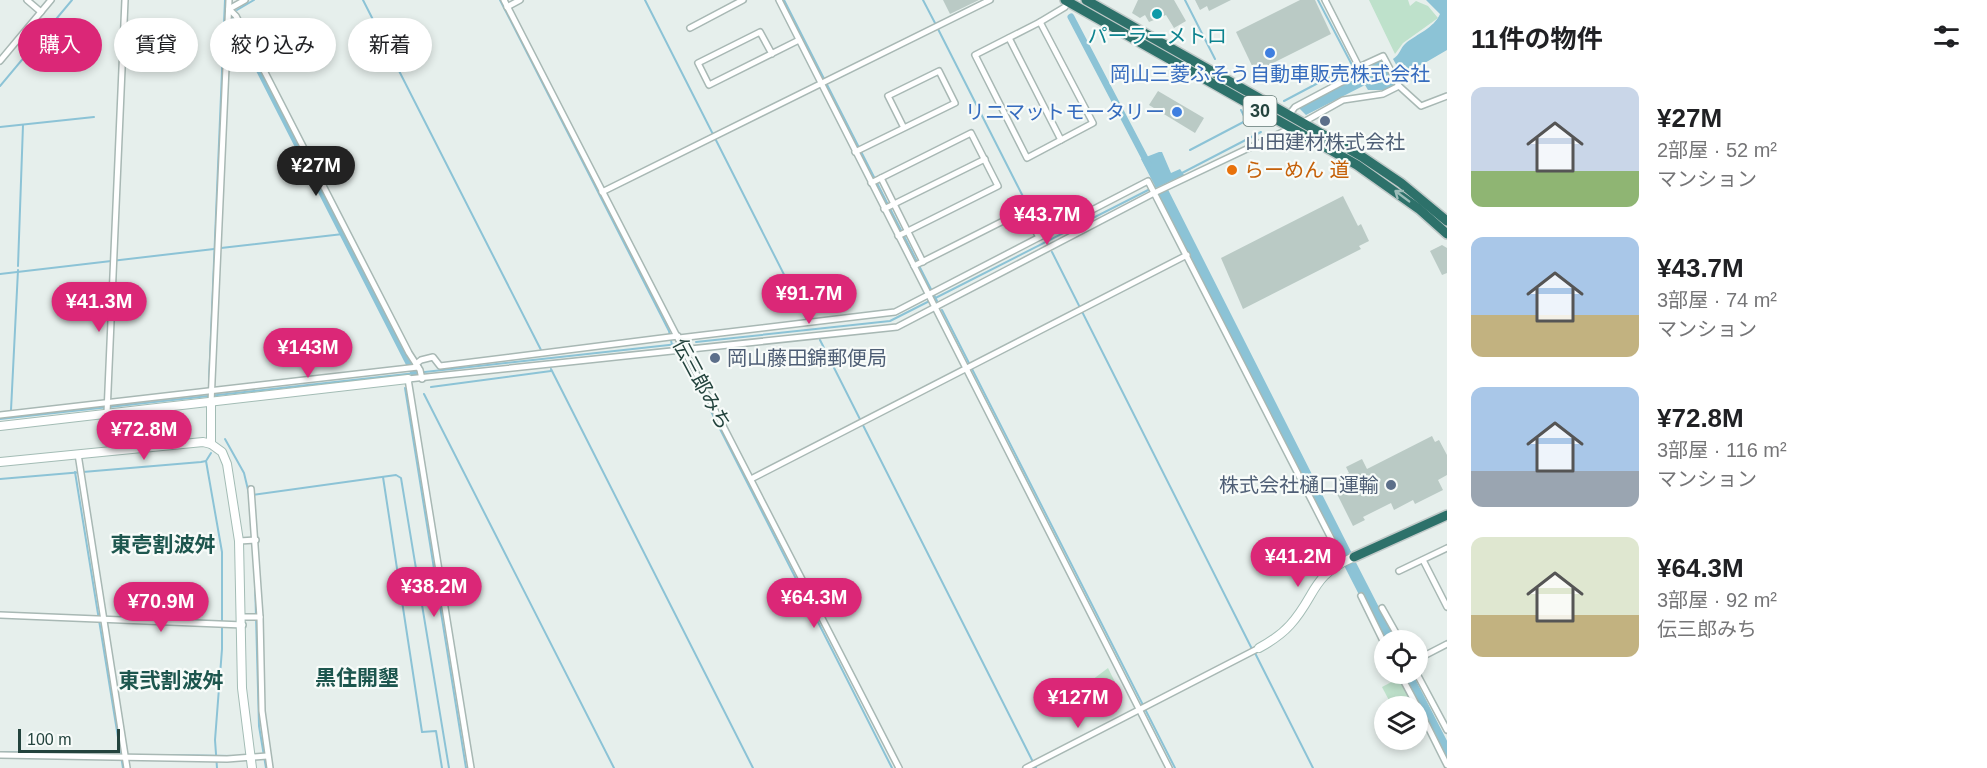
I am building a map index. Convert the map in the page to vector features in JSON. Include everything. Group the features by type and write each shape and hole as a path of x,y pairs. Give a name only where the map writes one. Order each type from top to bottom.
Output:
{"highway":[{"name":"30","path":"1086,0 1380,180 1447,234"},
{"name":"30","path":"1067,1 1288,123 1302,123 1383,171 1447,221"},
{"path":"1354,557 1447,516"}],"street":[{"path":"27,0 41,12"},
{"path":"0,61 51,0"},
{"path":"108,406 125,0"},
{"path":"211,444 211,396 229,0"},
{"path":"229,9 245,0"},
{"name":"伝三郎みち","path":"504,0 674,338 686,350 899,768"},
{"path":"507,7 520,0"},
{"path":"690,28 743,0"},
{"path":"779,0 903,233 931,294 933,305 968,366 1143,709 1169,768"},
{"path":"602,192 990,0"},
{"path":"0,415 408,380 417,370 421,360 433,357 440,366 553,359 686,350 892,328 1288,123 1294,107 1357,74 1359,67 1325,0"},
{"path":"1041,22 1093,123 1026,158 975,55 1041,22 1067,1"},
{"path":"229,9 236,16 417,370"},
{"path":"772,54 760,32 698,63 710,85 772,54 799,40"},
{"path":"1009,38 1061,140"},
{"path":"1359,67 1380,56 1386,58 1397,87 1421,106 1447,96"},
{"path":"858,150 904,128 955,103 939,71 888,96 904,128"},
{"path":"1302,123 1331,106 1353,97 1387,93 1397,87"},
{"path":"876,180 971,133 985,159 998,186 903,233"},
{"path":"889,207 985,159"},
{"path":"876,180 918,264"},
{"path":"211,396 417,370 553,359 674,338 886,314 931,294 1149,183 1337,550"},
{"path":"1137,188 1145,197"},
{"path":"918,264 1023,211 1039,237"},
{"path":"751,478 1187,255"},
{"path":"408,380 471,768"},
{"path":"5,422 108,406"},
{"path":"0,462 203,442 211,444 222,452 227,464 239,541 242,688 249,759 252,768"},
{"path":"78,454 100,620 127,768"},
{"path":"252,493 264,756 270,768"},
{"path":"239,541 254,540"},
{"path":"1399,571 1447,548"},
{"path":"1026,768 1259,648 1291,624 1321,578 1354,557"},
{"path":"1423,560 1447,607"},
{"path":"1361,596 1378,630"},
{"path":"1382,608 1394,630"},
{"path":"0,615 221,624 258,617"},
{"path":"1428,654 1447,644"},
{"path":"1422,684 1447,730"},
{"path":"1428,728 1447,765"},
{"path":"0,755 214,759 249,759 264,756"}],"green space":[{"path":"1369,0 1408,0 1410,6 1416,1 1428,6 1438,18 1403,43 1395,54"},
{"path":"1108,668 1116,684 1098,692 1088,683"},
{"path":"1388,684 1402,684 1408,696 1387,696 1382,687"}],"water":[{"path":"1426,0 1447,0 1447,50 1423,64 1408,69 1405,65 1398,68 1393,59 1402,47 1430,27 1440,14"},
{"path":"1382,60 1394,77 1393,87 1387,90 1368,90 1365,85 1306,115 1299,108 1362,75 1371,63"},
{"path":"1162,152 1171,173 1180,169 1184,175 1156,188 1141,159"}],"building":[{"path":"943,0 979,0 950,14"},
{"name":"パーラーメトロ","path":"1138,0 1174,0 1186,21 1174,28 1166,15 1149,22 1145,15 1140,18 1132,13"},
{"path":"1195,0 1231,0 1209,11 1207,6 1200,10"},
{"name":"岡山三菱ふそう自動車販売株式会社","path":"1300,0 1315,0 1331,34 1255,72 1236,32"},
{"name":"リニマットモータリー","path":"1158,91 1204,118 1195,133 1149,105"},
{"path":"1343,196 1358,226 1361,224 1369,241 1359,246 1361,249 1243,309 1221,258"},
{"path":"1442,245 1447,248 1447,273 1442,275 1430,251"},
{"name":"株式会社樋口運輸","path":"1432,436 1435,442 1439,440 1447,455 1447,475 1438,480 1443,490 1415,504 1413,500 1394,510 1391,503 1363,517 1365,520 1353,526 1337,494 1344,491 1338,478 1349,473 1346,467 1362,459 1367,469"}],"waterway":[{"path":"0,86 72,0"},
{"path":"209,381 225,0"},
{"path":"237,10 254,0"},
{"path":"363,0 541,350"},
{"path":"500,0 669,331 672,345"},
{"path":"645,0 806,318"},
{"path":"784,0 937,301"},
{"path":"923,0 935,23"},
{"path":"1185,0 1215,59"},
{"path":"1284,101 1352,65 1318,0"},
{"path":"1071,17 1148,164"},
{"path":"938,29 1041,232"},
{"path":"261,72 414,373"},
{"path":"1241,110 1246,120"},
{"path":"0,127 94,117"},
{"path":"1190,150 1253,117"},
{"path":"18,266 23,125"},
{"path":"1182,173 1261,132"},
{"path":"696,342 890,321 1158,185"},
{"path":"1163,193 1346,555"},
{"path":"1166,202 1167,193"},
{"path":"221,248 343,234"},
{"path":"1045,239 1048,244"},
{"path":"0,274 214,249"},
{"path":"1052,252 1252,649"},
{"path":"11,410 18,270"},
{"path":"942,310 1175,768"},
{"path":"820,340 1033,762"},
{"path":"0,419 678,344"},
{"path":"684,358 892,768"},
{"path":"551,369 753,768"},
{"path":"431,387 551,371"},
{"path":"405,388 466,768"},
{"path":"424,394 614,768"},
{"path":"225,439 244,473 249,494"},
{"path":"0,479 201,462 206,461 211,453"},
{"path":"206,461 222,552 222,649 215,740 217,768"},
{"path":"75,472 123,768"},
{"path":"252,495 396,475 401,478 449,768"},
{"path":"383,477 422,732 436,731 442,768"},
{"path":"1350,564 1384,630"},
{"path":"255,580 259,726 266,768"},
{"path":"1255,653 1313,768"},
{"path":"1411,684 1447,754"},
{"path":"0,752 83,754"},
{"path":"155,755 233,756"}],"place":[{"name":"パーラーメトロ","path":"1157,14"},
{"name":"岡山三菱ふそう自動車販売株式会社","path":"1270,53"},
{"name":"リニマットモータリー","path":"1177,112"},
{"name":"山田建材株式会社","path":"1325,121"},
{"name":"らーめん 道","path":"1232,170"},
{"name":"岡山藤田錦郵便局","path":"715,358"},
{"name":"株式会社樋口運輸","path":"1391,485"}],"district":[{"name":"東壱割波舛","path":"163,545"},
{"name":"黒住開墾","path":"357,678"},
{"name":"東弐割波舛","path":"171,681"}]}
